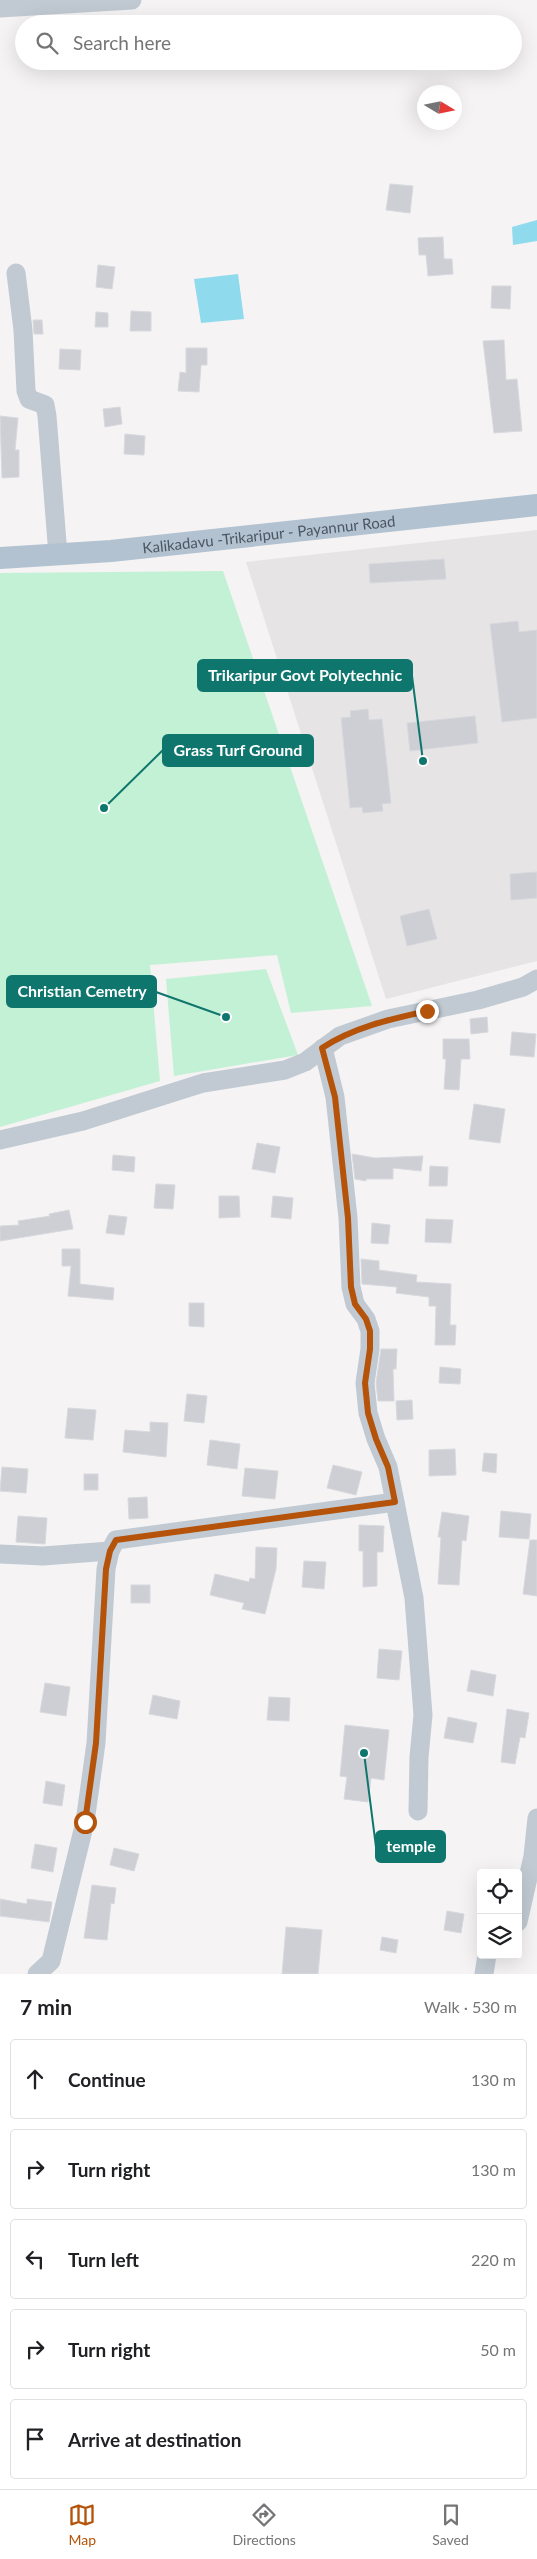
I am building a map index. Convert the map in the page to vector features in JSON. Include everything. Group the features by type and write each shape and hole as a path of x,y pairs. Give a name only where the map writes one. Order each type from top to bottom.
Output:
{"main road":[{"name":"Kalikadavu -Trikaripur - Payannur Road","path":"0,558 111,551 537,505"}],"street":[{"path":"0,8 132,0"},
{"path":"16,272 23,330 26,391 29,399 45,405 47,416 58,555"},
{"path":"0,1140 83,1121 203,1083 285,1070 305,1062 340,1036 388,1019 478,1000 523,987 537,980"},
{"path":"322,1048 335,1097 348,1218 351,1287 355,1304 366,1319 370,1331 370,1349 365,1383 368,1413 376,1439 388,1467 414,1598 424,1715 418,1757 418,1811"},
{"path":"38,1974 51,1961 85,1822 96,1743 106,1569 110,1551 116,1540 395,1502"},
{"path":"0,1554 43,1556 110,1551"},
{"path":"520,1914 529,1875 537,1818"},
{"path":"484,1974 486,1959"}],"shaded area":[{"path":"537,530 537,961 386,999 246,562"}],"green space":[{"path":"223,571 372,1006 291,1013 277,955 150,965 160,1081 0,1127 0,573"},
{"path":"266,969 298,1055 174,1076 166,979"}],"water":[{"path":"537,220 537,241 513,245 512,227"},
{"path":"238,274 244,319 201,323 194,279"}],"building":[{"path":"390,184 413,186 410,213 386,210"},
{"path":"443,237 444,259 452,259 453,274 428,276 426,255 419,255 418,238"},
{"path":"98,265 115,267 112,289 96,287"},
{"path":"492,286 511,286 510,309 491,308"},
{"path":"131,311 151,312 151,331 130,331"},
{"path":"96,312 108,313 108,327 95,327"},
{"path":"33,320 42,320 43,334 34,334"},
{"path":"504,340 506,380 517,379 522,431 494,433 483,341"},
{"path":"186,348 207,348 207,365 201,365 199,392 178,391 180,372 186,373"},
{"path":"60,349 81,350 80,370 59,369"},
{"path":"120,407 122,424 105,427 103,409"},
{"path":"0,416 18,418 15,450 19,450 19,477 2,478"},
{"path":"125,434 145,436 144,455 124,454"},
{"path":"444,559 446,579 370,583 369,564"},
{"path":"518,621 519,632 537,630 537,718 502,722 490,624"},
{"path":"368,709 369,720 382,719 391,803 382,804 383,811 363,813 362,807 350,808 341,718 351,717 350,711"},
{"path":"475,716 478,743 410,751 407,723"},
{"path":"537,872 537,898 511,900 510,874"},
{"path":"429,909 437,939 407,946 400,916"},
{"path":"487,1017 488,1032 471,1034 470,1019"},
{"path":"512,1032 536,1034 534,1057 510,1055"},
{"path":"443,1039 469,1039 470,1059 461,1059 459,1090 444,1089 446,1059 443,1059"},
{"path":"474,1104 505,1109 500,1143 469,1139"},
{"path":"257,1143 280,1147 275,1173 252,1169"},
{"path":"352,1154 375,1158 423,1156 421,1171 393,1168 393,1179 366,1179 366,1181 355,1179"},
{"path":"113,1155 135,1157 134,1172 112,1170"},
{"path":"430,1166 448,1167 447,1186 429,1186"},
{"path":"156,1184 175,1185 173,1209 154,1208"},
{"path":"219,1196 239,1196 240,1217 219,1218"},
{"path":"273,1196 293,1198 291,1219 271,1217"},
{"path":"69,1210 73,1229 0,1241 0,1226 19,1225 18,1221 50,1216 49,1214"},
{"path":"109,1215 127,1217 124,1235 106,1233"},
{"path":"426,1219 453,1220 451,1243 425,1242"},
{"path":"372,1223 390,1225 388,1244 371,1243"},
{"path":"62,1249 80,1249 80,1284 114,1288 113,1300 68,1296 71,1266 62,1266"},
{"path":"361,1259 379,1261 379,1270 417,1275 416,1282 451,1284 450,1325 456,1325 455,1345 435,1345 436,1306 429,1306 429,1297 396,1293 397,1287 362,1284"},
{"path":"189,1303 204,1303 204,1327 189,1326"},
{"path":"381,1349 397,1349 396,1369 393,1369 394,1401 378,1401 376,1383"},
{"path":"440,1367 461,1369 460,1384 439,1383"},
{"path":"187,1394 207,1396 204,1423 184,1421"},
{"path":"412,1400 413,1419 397,1420 396,1401"},
{"path":"68,1408 96,1410 93,1440 65,1438"},
{"path":"150,1422 168,1423 166,1457 123,1452 125,1430 150,1432"},
{"path":"210,1440 240,1444 237,1469 207,1465"},
{"path":"455,1449 456,1475 429,1476 429,1450"},
{"path":"484,1453 497,1454 496,1473 482,1471"},
{"path":"333,1465 362,1472 356,1495 327,1488"},
{"path":"2,1467 28,1469 26,1493 0,1491"},
{"path":"245,1468 278,1471 275,1499 242,1496"},
{"path":"84,1474 98,1474 98,1490 84,1490"},
{"path":"147,1497 148,1518 129,1519 128,1498"},
{"path":"501,1511 531,1514 529,1539 499,1537"},
{"path":"442,1512 469,1516 466,1541 462,1540 459,1585 438,1584 441,1537 438,1537"},
{"path":"18,1516 47,1518 45,1544 16,1542"},
{"path":"359,1525 384,1526 383,1552 377,1552 377,1586 363,1587 363,1551 359,1551"},
{"path":"530,1540 537,1540 537,1596 523,1594"},
{"path":"256,1547 277,1548 276,1569 265,1614 242,1609 244,1603 210,1595 215,1574 249,1582 250,1578 255,1579"},
{"path":"304,1561 326,1562 324,1589 302,1587"},
{"path":"131,1585 150,1585 150,1603 131,1603"},
{"path":"379,1649 402,1651 399,1680 377,1678"},
{"path":"471,1670 496,1675 493,1696 467,1691"},
{"path":"45,1683 70,1687 66,1716 40,1712"},
{"path":"153,1695 180,1701 177,1719 149,1714"},
{"path":"269,1697 290,1698 289,1721 267,1720"},
{"path":"507,1709 529,1713 525,1738 520,1737 515,1764 501,1762"},
{"path":"448,1717 477,1723 473,1743 444,1738"},
{"path":"345,1725 389,1730 384,1780 371,1778 368,1802 344,1799 347,1777 340,1776"},
{"path":"46,1781 65,1785 62,1806 43,1803"},
{"path":"35,1844 57,1848 53,1872 31,1868"},
{"path":"114,1848 139,1854 134,1871 110,1865"},
{"path":"92,1885 116,1888 114,1904 111,1903 107,1940 84,1938"},
{"path":"0,1899 27,1904 27,1899 52,1902 49,1922 0,1916"},
{"path":"447,1911 464,1914 461,1933 444,1930"},
{"path":"286,1927 322,1930 318,1974 282,1974"},
{"path":"382,1937 398,1940 396,1953 380,1950"}],"place":[{"name":"Trikaripur Govt Polytechnic","path":"423,761"},
{"name":"Grass Turf Ground","path":"104,808"},
{"name":"Christian Cemetry","path":"226,1017"},
{"name":"temple","path":"364,1753"}],"route":[{"path":"85,1822 96,1743 106,1569 110,1551 116,1540 172,1534 217,1526 395,1502 388,1467 376,1439 368,1413 365,1383 370,1349 370,1331 366,1319 355,1304 351,1287 348,1218 335,1097 322,1048 340,1036 388,1019 427,1011"}]}
